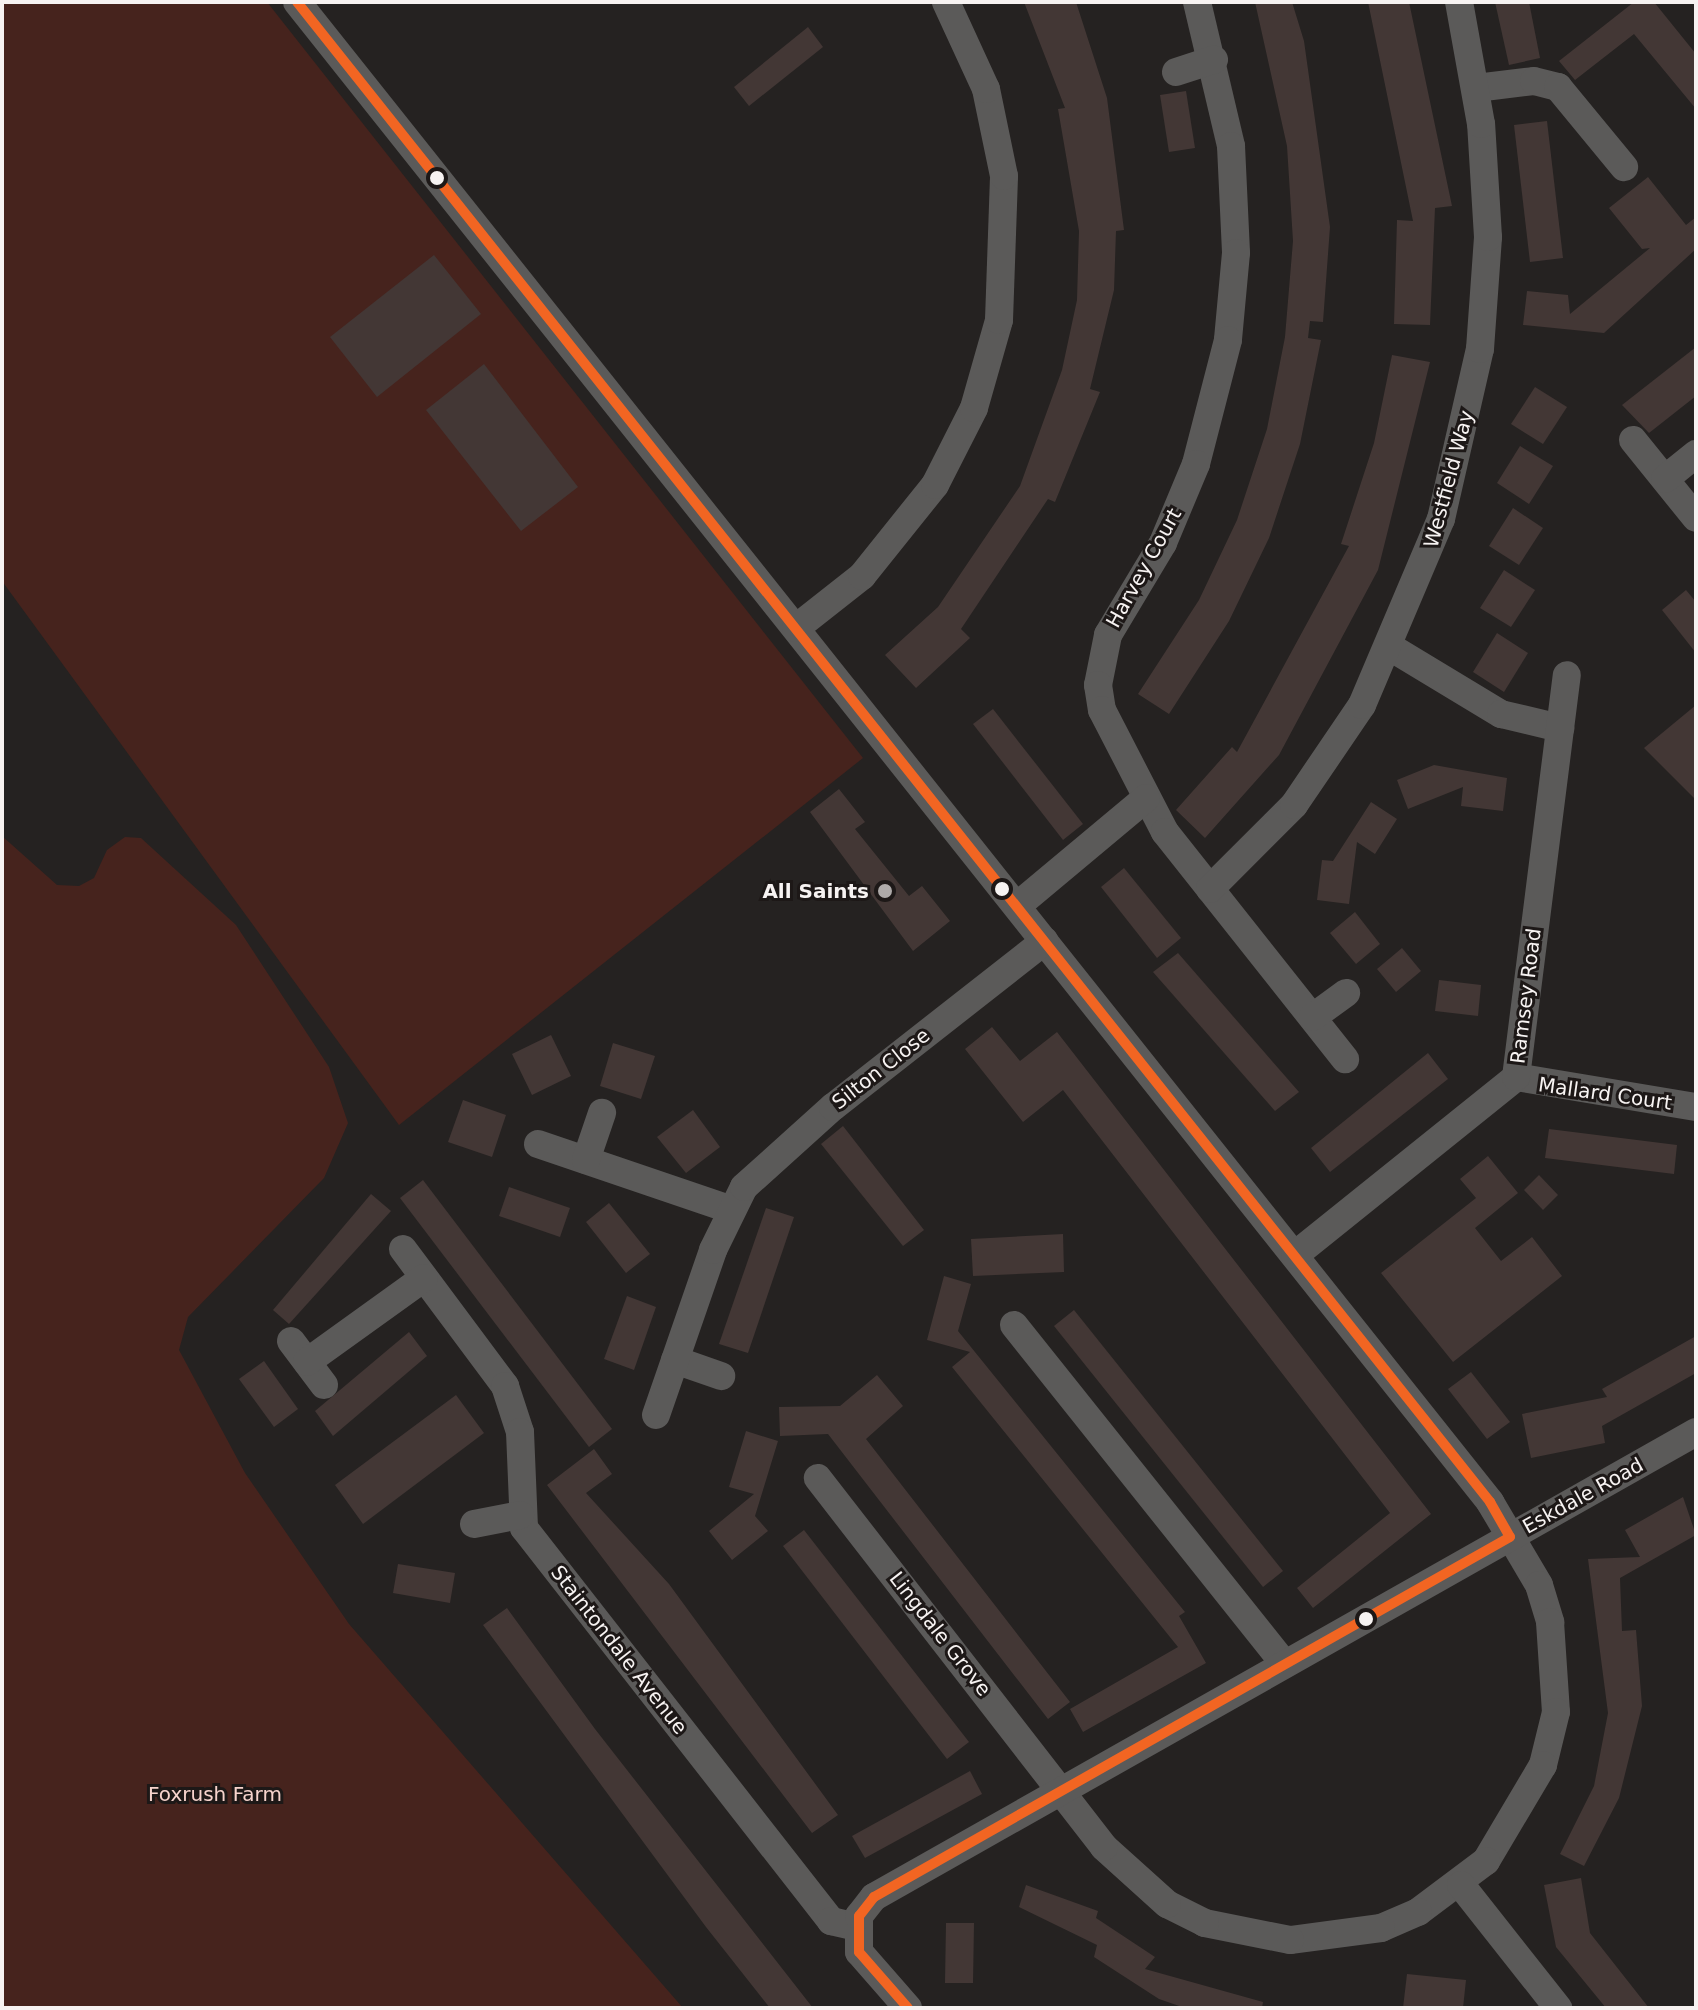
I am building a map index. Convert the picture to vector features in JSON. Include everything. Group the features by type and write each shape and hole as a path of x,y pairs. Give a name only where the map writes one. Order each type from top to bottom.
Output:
{"street":[{"path":"297,2 1490,1502 1550,1622 1556,1712 1526,1804 1461,1885 1558,2008"},
{"path":"796,628 862,576 935,485 974,408 999,320 1004,176 986,89 946,2"},
{"name":"Harvey Court","path":"1197,2 1214,60 1231,146 1235,225 1221,382 1180,503 1100,657 1102,710 1146,798 1210,889 1345,1059"},
{"name":"Westfield Way","path":"1210,889 1257,847 1326,763 1390,647 1441,519 1480,349 1488,237 1476,88 1459,2"},
{"path":"1176,72 1214,60"},
{"path":"1476,88 1534,81 1558,87 1624,167"},
{"path":"1633,440 1696,518"},
{"path":"1665,479 1696,454"},
{"path":"1390,647 1501,714 1560,728"},
{"name":"Ramsey Road","path":"1295,1255 1516,1077 1567,675"},
{"path":"1017,906 1146,798"},
{"name":"Silton Close","path":"656,1415 729,1209 777,1153 1045,941"},
{"path":"1313,1017 1346,993"},
{"name":"Mallard Court","path":"1516,1077 1696,1107"},
{"path":"586,1160 602,1113"},
{"path":"538,1144 729,1209"},
{"path":"403,1249 505,1386 520,1432 520,1515 474,1524"},
{"path":"324,1385 299,1351 424,1278"},
{"path":"1014,1325 1285,1664"},
{"path":"675,1360 721,1376"},
{"name":"Eskdale Road","path":"856,1927 874,1897 1696,1432"},
{"name":"Lingdale Grove","path":"818,1478 1131,1876 1167,1904 1244,1935 1290,1940 1381,1928 1461,1885"},
{"name":"Staintondale Avenue","path":"520,1515 831,1921 856,1927"},
{"path":"856,1927 865,1964 908,2008"}],"green space":[{"path":"2,2 267,2 863,758 399,1125 2,581"},
{"name":"Foxrush Farm","path":"2,836 57,885 79,886 94,878 107,850 125,837 141,838 236,925 329,1067 348,1123 324,1178 188,1317 179,1350 245,1473 349,1624 683,2008 2,2008"}],"building":[{"path":"1024,2 1076,2 1107,98 1124,230 1116,231 1114,290 1090,389 1100,392 1055,502 1048,499 961,629 970,638 916,688 885,655 938,607 1020,486 1062,370 1077,300 1079,231 1058,109 1065,108"},
{"path":"1255,2 1292,2 1304,41 1330,227 1323,322 1310,321 1308,338 1321,340 1300,444 1269,538 1229,621 1169,714 1138,694 1199,600 1237,520 1267,429 1285,337 1293,241 1287,146"},
{"path":"1368,2 1409,2 1452,206 1435,208 1430,325 1394,324 1397,220 1413,221"},
{"path":"1495,2 1529,2 1540,58 1509,65"},
{"path":"1634,2 1654,2 1696,54 1696,109 1634,34 1575,80 1559,61"},
{"path":"808,27 823,47 749,106 734,87"},
{"path":"1186,91 1195,148 1169,152 1160,95"},
{"path":"1547,121 1563,258 1530,262 1514,125"},
{"path":"1648,177 1686,225 1696,217 1696,249 1604,333 1523,325 1527,291 1568,295 1570,314 1650,248 1642,249 1609,208"},
{"path":"434,255 481,314 377,397 330,337"},
{"path":"1696,347 1696,396 1649,433 1622,405"},
{"path":"1392,355 1430,362 1378,570 1279,755 1205,838 1176,810 1232,747 1237,752 1349,546 1341,544 1374,443"},
{"path":"484,364 578,487 521,531 426,410"},
{"path":"1535,387 1567,407 1543,444 1511,424"},
{"path":"1520,446 1553,466 1529,504 1497,483"},
{"path":"1513,508 1543,528 1519,565 1489,546"},
{"path":"1504,570 1535,590 1511,627 1480,608"},
{"path":"1686,590 1696,602 1696,653 1662,610"},
{"path":"1497,633 1528,653 1504,692 1473,672"},
{"path":"1696,705 1696,800 1644,748"},
{"path":"993,709 1083,824 1063,840 973,724"},
{"path":"1434,765 1507,778 1503,811 1461,806 1463,787 1408,809 1397,780"},
{"name":"All Saints","path":"839,789 865,822 855,829 909,896 922,886 950,921 913,951 810,812"},
{"path":"1371,802 1397,819 1375,854 1357,842 1349,904 1317,900 1322,860 1333,861"},
{"path":"1124,868 1181,938 1157,958 1101,887"},
{"path":"1355,912 1380,944 1356,964 1330,933"},
{"path":"1402,948 1421,971 1396,992 1377,969"},
{"path":"1178,953 1299,1092 1275,1111 1153,972"},
{"path":"1439,980 1481,985 1478,1016 1435,1011"},
{"path":"992,1027 1020,1061 1057,1032 1431,1514 1313,1608 1297,1588 1390,1513 1063,1090 1023,1122 965,1049"},
{"path":"551,1035 571,1076 532,1095 512,1054"},
{"path":"613,1043 655,1056 641,1099 600,1086"},
{"path":"1428,1053 1448,1079 1330,1172 1311,1148"},
{"path":"463,1100 506,1115 492,1157 448,1142"},
{"path":"693,1110 720,1147 686,1173 657,1137"},
{"path":"843,1126 924,1230 903,1246 821,1144"},
{"path":"1549,1129 1677,1145 1674,1174 1545,1158"},
{"path":"1488,1156 1518,1193 1475,1228 1501,1261 1532,1237 1562,1276 1453,1362 1381,1273 1476,1198 1460,1179"},
{"path":"1539,1175 1558,1195 1543,1210 1524,1190"},
{"path":"423,1180 612,1429 589,1447 400,1198"},
{"path":"509,1187 570,1208 560,1237 499,1216"},
{"path":"371,1194 391,1211 289,1324 273,1310"},
{"path":"609,1203 650,1254 626,1273 586,1222"},
{"path":"766,1208 794,1217 748,1353 719,1344"},
{"path":"1063,1234 1064,1272 973,1276 971,1239"},
{"path":"944,1276 971,1284 958,1331 1185,1612 1179,1616 1206,1663 1083,1732 1070,1709 1178,1647 952,1367 970,1352 927,1340"},
{"path":"627,1296 656,1307 634,1370 604,1359"},
{"path":"1074,1310 1283,1571 1263,1587 1054,1326"},
{"path":"409,1332 427,1356 333,1436 315,1411"},
{"path":"1696,1336 1696,1373 1602,1426 1605,1443 1531,1458 1522,1414 1607,1397 1602,1389"},
{"path":"264,1361 298,1409 274,1427 239,1379"},
{"path":"1471,1372 1510,1422 1487,1439 1448,1389"},
{"path":"877,1375 903,1406 866,1439 1070,1702 1048,1719 828,1434 780,1436 779,1407 840,1406"},
{"path":"456,1395 484,1433 363,1524 335,1485"},
{"path":"746,1431 778,1441 755,1516 768,1531 732,1560 709,1531 754,1494 729,1487"},
{"path":"594,1449 612,1474 586,1493 669,1584 838,1815 812,1833 547,1485"},
{"path":"1683,1497 1696,1535 1620,1578 1622,1631 1636,1630 1642,1706 1619,1798 1584,1866 1560,1854 1594,1786 1608,1713 1588,1559 1640,1557 1625,1530"},
{"path":"804,1530 969,1742 947,1759 783,1546"},
{"path":"398,1564 455,1573 450,1603 393,1593"},
{"path":"507,1608 595,1729 813,2008 770,2008 706,1927 483,1625"},
{"path":"970,1771 982,1794 865,1858 852,1836"},
{"path":"1581,1878 1590,1933 1649,2008 1606,2008 1556,1947 1544,1885"},
{"path":"1026,1885 1098,1911 1096,1918 1155,1957 1145,1969 1263,2002 1262,2008 1185,2008 1159,1999 1094,1957 1097,1945 1019,1907"},
{"path":"946,1923 974,1923 973,1983 945,1983"},
{"path":"1407,1974 1466,1980 1463,2008 1403,2008"}],"transit line":[{"path":"297,2 1490,1502 1510,1537 874,1897 859,1916 859,1952 908,2008"}],"place":[{"name":"All Saints","path":"885,891"}]}
